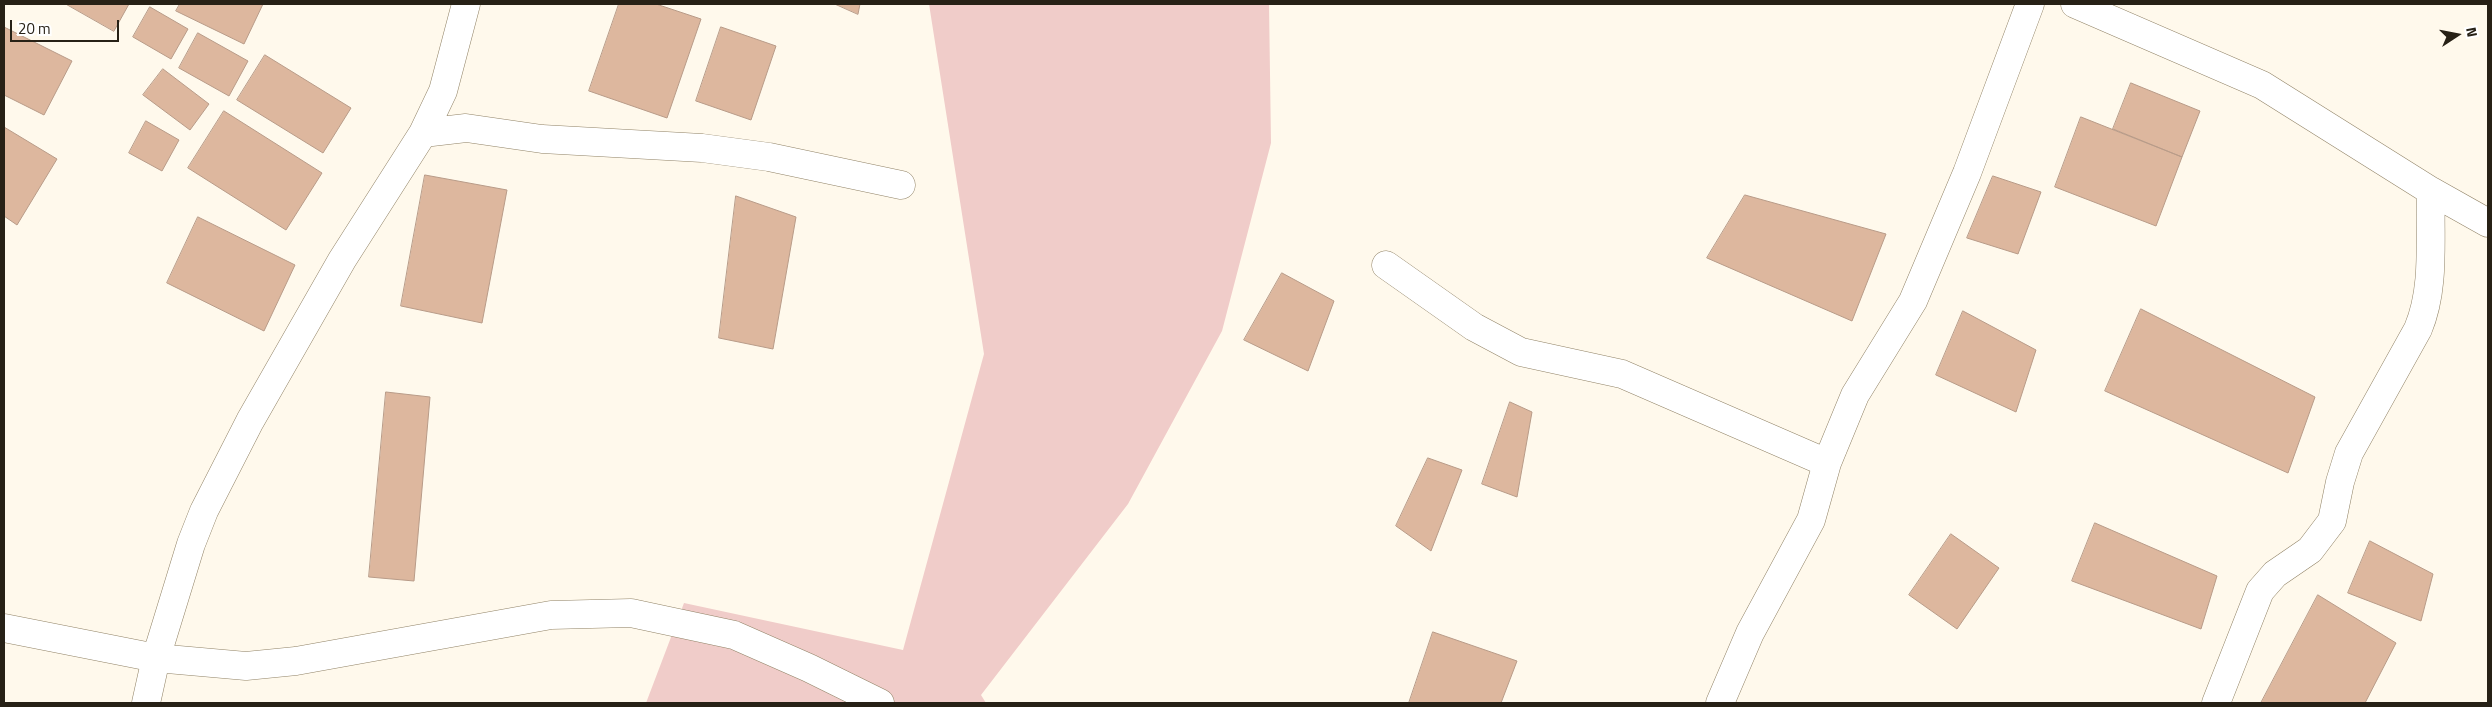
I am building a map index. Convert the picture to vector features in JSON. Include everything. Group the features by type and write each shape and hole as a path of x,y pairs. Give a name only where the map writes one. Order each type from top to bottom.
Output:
{"street":[{"path":"146,703 156,658 190,544 204,511 250,421 342,260 423,133 443,91 466,4"},
{"path":"1720,703 1750,633 1811,520 1827,463 1855,395 1913,301 1967,172 2030,4"},
{"path":"2075,4 2262,85 2431,191 2488,223"},
{"path":"443,91 466,128"},
{"path":"423,133 466,128 542,138 702,148 769,157 901,185"},
{"path":"2216,703 2260,591 2275,574 2310,550 2332,521 2340,482 2349,453 2427,309 2430,282 2431,191"},
{"path":"1386,265 1474,327 1521,352 1622,374 1827,463"},
{"path":"4,628 156,658 246,666 296,661 551,615 631,613 734,635 809,668 880,703"}],"shaded area":[{"path":"929,4 1269,4 1271,143 1222,331 1128,504 981,695 986,703 646,703 684,603 903,650 984,354"}],"building":[{"path":"66,4 129,4 114,31"},
{"path":"180,4 263,4 244,44 176,11"},
{"path":"619,4 656,4 701,19 667,118 589,91"},
{"path":"835,4 860,4 858,14"},
{"path":"150,7 188,29 171,59 133,37"},
{"path":"4,27 72,61 44,115 4,95"},
{"path":"721,27 776,46 751,120 696,101"},
{"path":"198,33 248,61 229,96 179,68"},
{"path":"265,55 351,108 323,153 237,100"},
{"path":"163,69 209,104 190,130 143,95"},
{"path":"2131,83 2200,111 2182,157 2113,129"},
{"path":"224,111 322,173 286,230 188,168"},
{"path":"2081,117 2182,157 2156,226 2055,187"},
{"path":"146,121 179,140 162,171 129,153"},
{"path":"4,127 57,159 17,225 4,216"},
{"path":"425,175 507,190 482,323 401,306"},
{"path":"1993,176 2041,192 2018,254 1967,238"},
{"path":"1745,195 1886,234 1852,321 1707,258"},
{"path":"736,196 796,217 773,349 719,338"},
{"path":"198,217 295,265 264,331 167,283"},
{"path":"1282,273 1334,301 1308,371 1244,340"},
{"path":"2141,309 2315,397 2288,473 2105,391"},
{"path":"1963,311 2036,350 2016,412 1936,375"},
{"path":"386,392 430,397 414,581 369,577"},
{"path":"1510,402 1532,412 1517,497 1482,484"},
{"path":"1428,458 1462,470 1431,551 1396,526"},
{"path":"2095,523 2217,576 2201,629 2072,581"},
{"path":"1951,534 1999,568 1957,629 1909,595"},
{"path":"2370,541 2433,574 2421,621 2348,593"},
{"path":"2318,595 2396,643 2365,703 2261,703"},
{"path":"1433,632 1517,661 1501,703 1409,703"}]}
